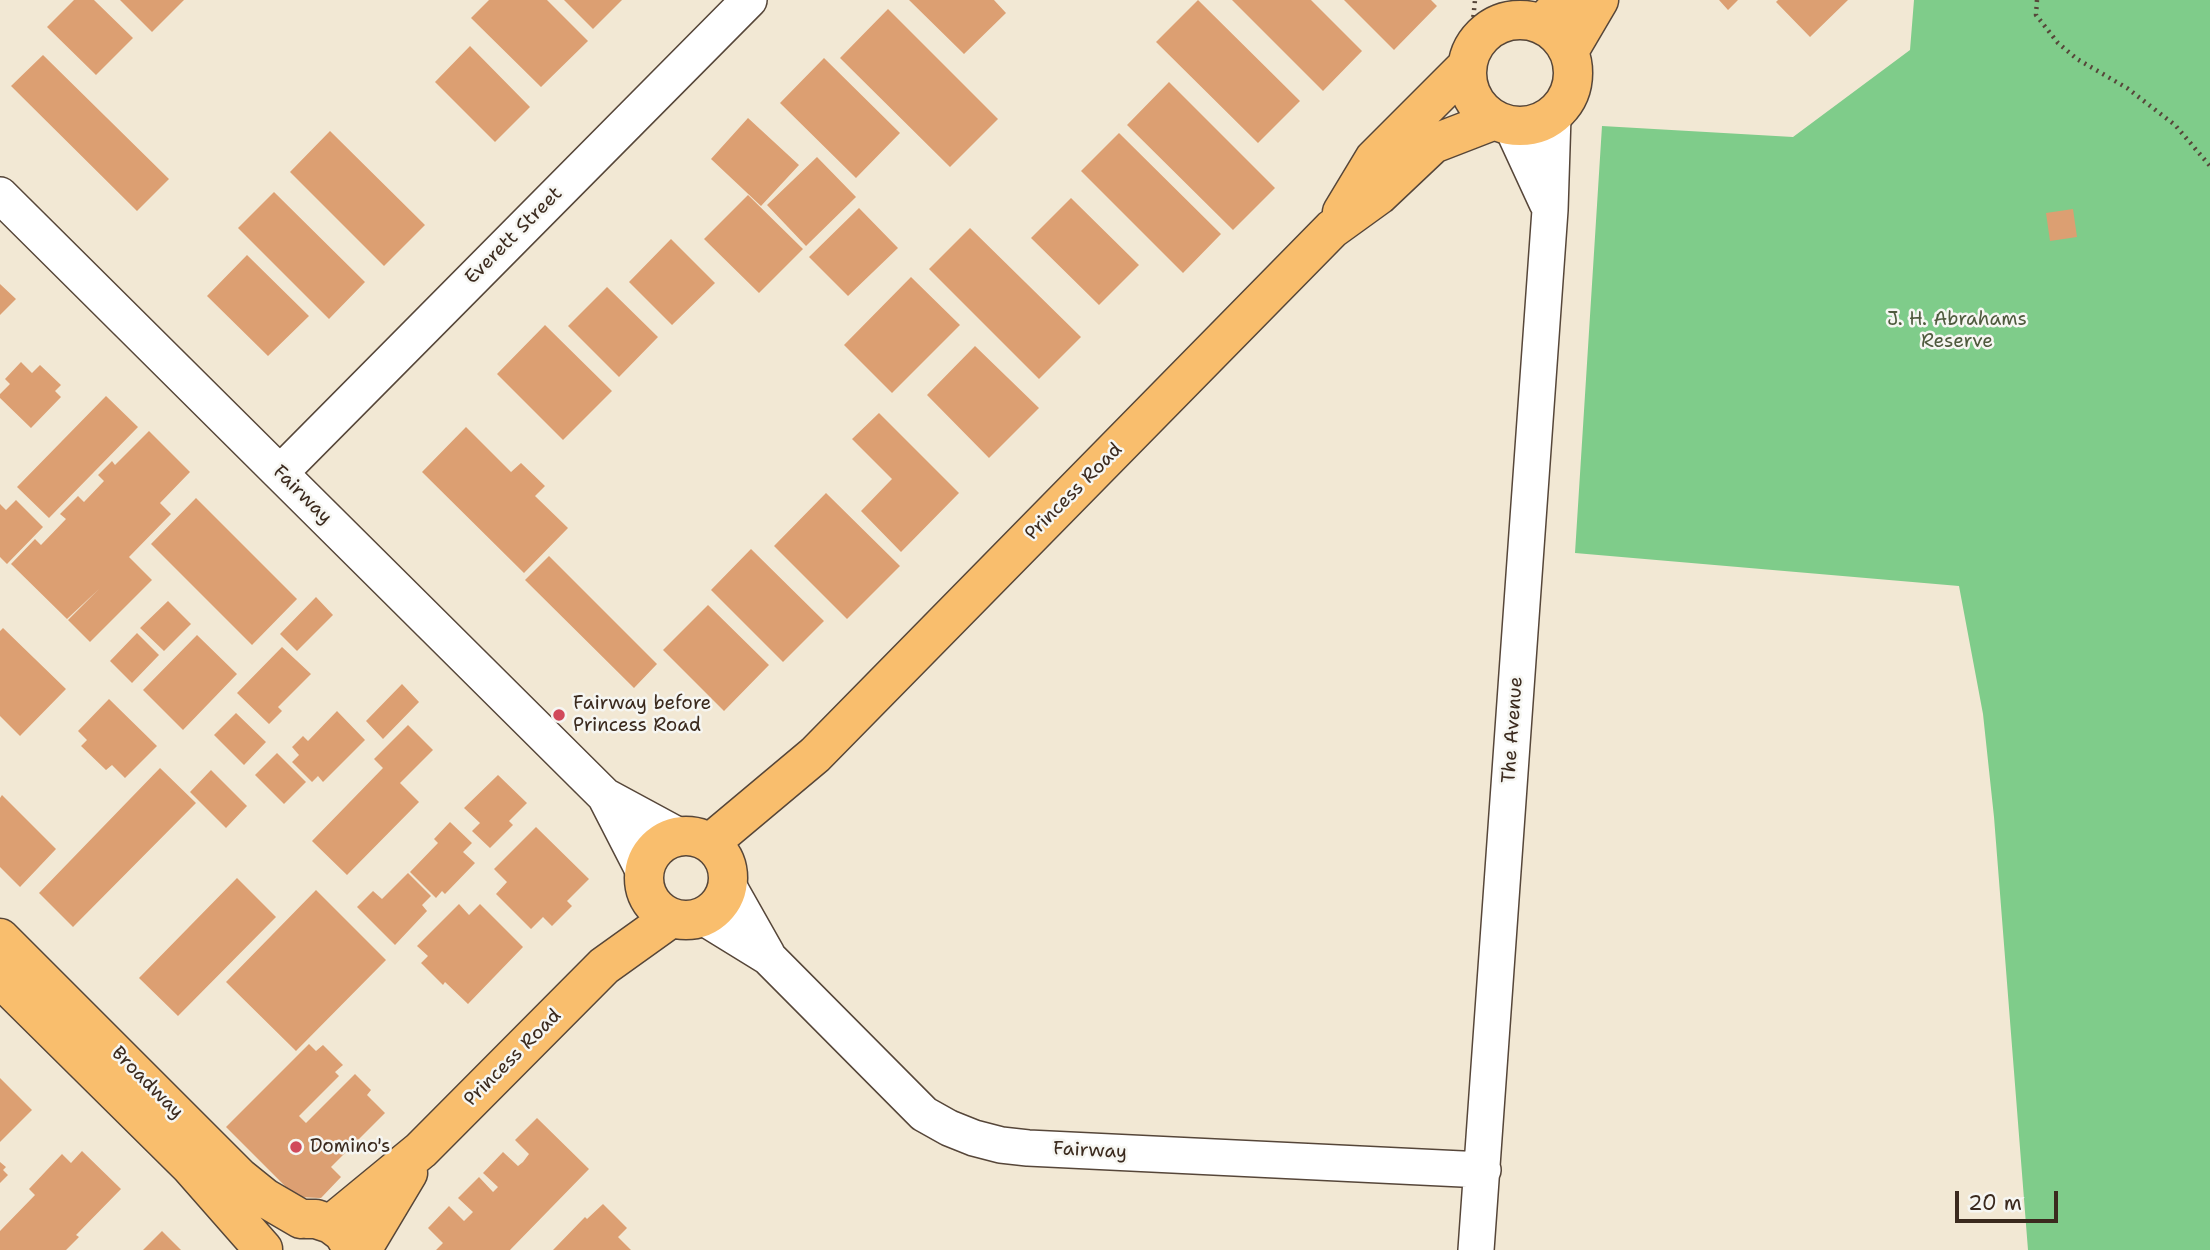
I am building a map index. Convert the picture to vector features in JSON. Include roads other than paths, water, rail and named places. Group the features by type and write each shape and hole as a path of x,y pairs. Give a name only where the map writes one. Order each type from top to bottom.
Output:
{"main road":[{"path":"1569,51 1600,0"},
{"path":"1554,12 1556,33 1569,51 1573,79 1568,95 1553,116 1529,125 1503,122 1481,109 1471,94 1467,81 1469,59 1480,37 1509,20 1526,20 1554,12"},
{"name":"Princess Road","path":"1332,229 1374,159 1469,59"},
{"name":"Princess Road","path":"711,858 1332,229 1379,195 1433,144 1503,122"},
{"path":"667,841 711,858 723,899 714,909 667,901 648,860 656,849 667,841"},
{"name":"Princess Road","path":"263,1249 274,1233 286,1224 328,1231 421,1150 667,901"},
{"name":"Broadway","path":"0,938 239,1177 265,1199 328,1231"},
{"name":"Broadway","path":"0,978 190,1166 263,1249"},
{"name":"Princess Road","path":"362,1250 421,1150"}],"street":[{"name":"Everett Street","path":"279,473 749,0"},
{"name":"The Avenue","path":"1476,1250 1550,210 1553,116"},
{"name":"The Avenue","path":"1503,122 1550,210"},
{"name":"Fairway","path":"0,195 605,796 711,858 768,957 924,1114 974,1138 1028,1148 1483,1170"},
{"name":"Fairway","path":"605,796 667,901 768,957"}],"place":[{"name":"Fairway before Princess Road","path":"559,715"},
{"name":"Domino's","path":"296,1147"}],"park label":[{"name":"J. H. Abrahams Reserve","path":"1957,331"}]}
